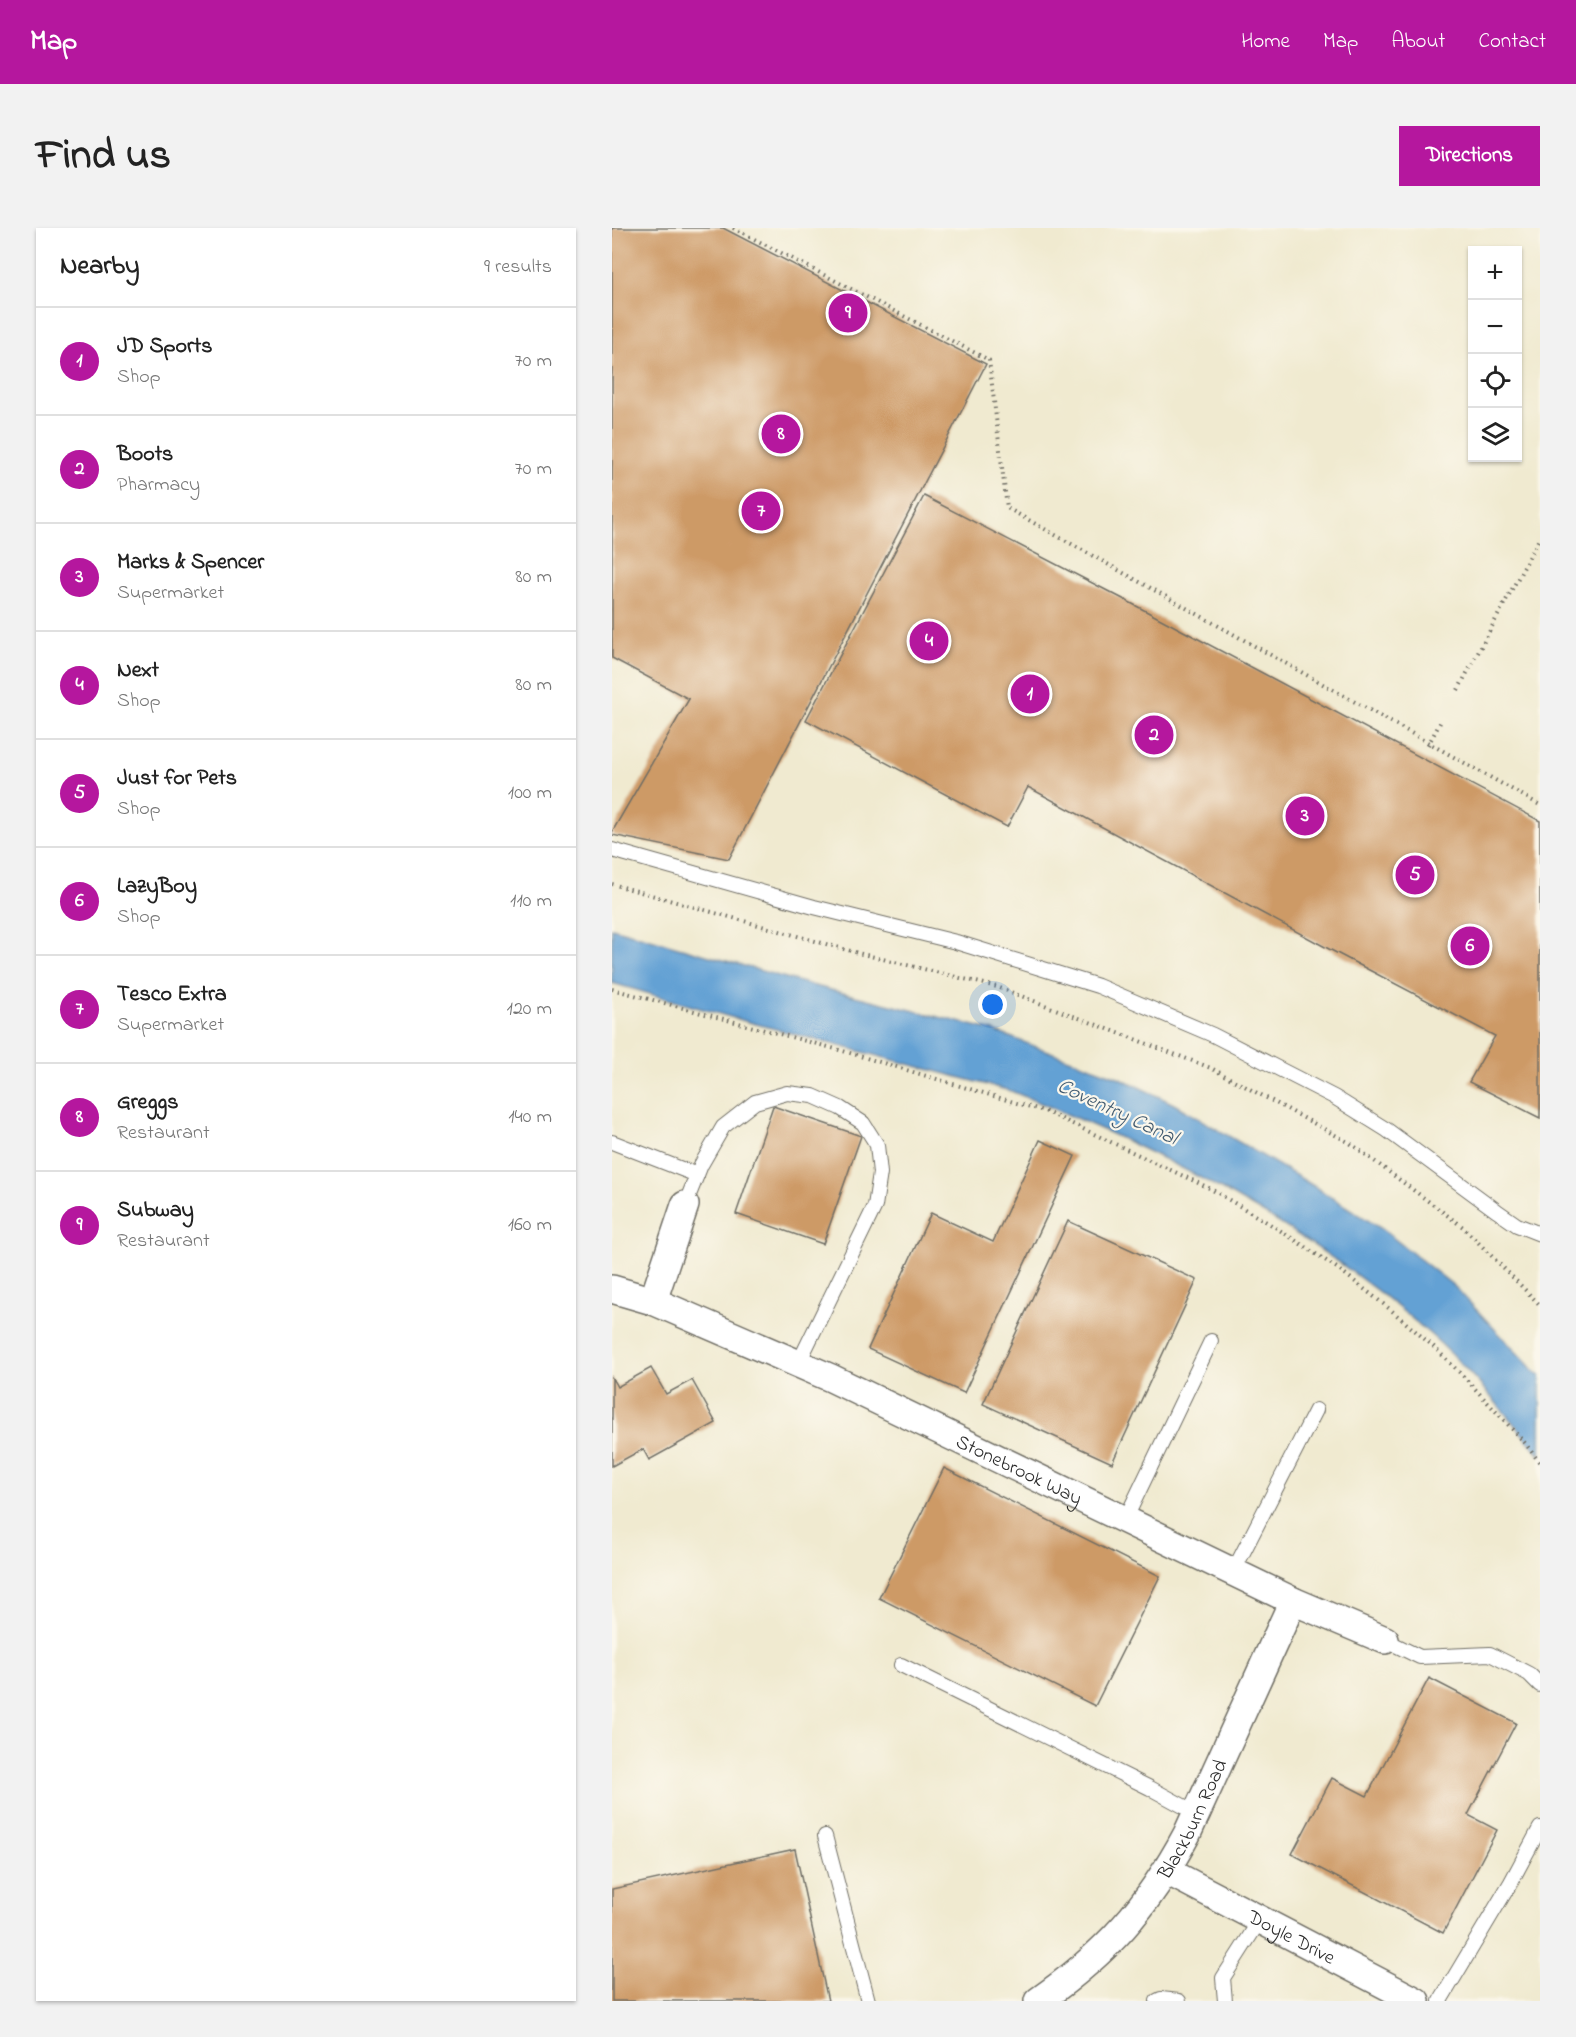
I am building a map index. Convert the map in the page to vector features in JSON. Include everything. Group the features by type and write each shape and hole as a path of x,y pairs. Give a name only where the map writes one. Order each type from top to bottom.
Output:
{"street":[{"path":"653,1301 685,1205"},
{"name":"Stonebrook Way","path":"612,1289 653,1301 798,1364 1293,1601 1385,1640"},
{"name":"Blackburn Road","path":"1038,2001 1098,1954 1141,1907 1167,1871 1197,1813 1293,1601"},
{"name":"Doyle Drive","path":"1167,1871 1416,2001"}],"lane":[{"path":"612,850 814,907 956,942 1098,986 1213,1035 1334,1097 1388,1130 1517,1225 1540,1234"},
{"path":"685,1205 697,1175 723,1126 755,1102 787,1093 813,1096 840,1108 863,1123 878,1145 880,1173 875,1206 798,1364"},
{"path":"612,1142 697,1175"},
{"path":"1125,1520 1211,1341"},
{"path":"1233,1572 1316,1410"},
{"path":"1385,1640 1420,1657 1490,1654 1529,1674 1540,1685"},
{"path":"901,1665 1197,1813"},
{"path":"1440,2001 1511,1882 1540,1828"},
{"path":"825,1836 868,2001"},
{"path":"1225,2001 1223,1978 1260,1920"},
{"path":"1157,2001 1161,1999 1179,2001"}],"path":[{"path":"733,228 989,360 1007,508 1540,806"},
{"path":"1458,690 1540,537"},
{"path":"1428,744 1441,721"},
{"path":"612,884 858,953 997,987 1211,1068 1350,1143 1463,1227 1540,1305"},
{"path":"612,989 843,1051 1047,1112 1209,1188 1275,1227 1340,1270 1391,1310 1434,1347 1466,1379 1525,1443 1540,1463"}],"water":[{"name":"Coventry Canal","path":"612,928 807,984 991,1030 1118,1077 1174,1104 1382,1229 1454,1286 1540,1377 1540,1455 1474,1377 1430,1334 1334,1259 1231,1194 1123,1139 1011,1091 741,1020 612,983"}],"building":[{"path":"612,228 723,228 986,364 729,859 612,835 689,699 612,658"},
{"path":"924,496 1127,601 1540,821 1540,1118 1469,1082 1495,1036 1028,787 1007,827 806,720"},
{"path":"773,1106 861,1136 823,1244 736,1214"},
{"path":"1040,1140 1075,1156 964,1393 868,1349 931,1213 993,1242"},
{"path":"1068,1221 1197,1280 1112,1463 983,1404"},
{"path":"651,1368 666,1394 692,1380 716,1423 649,1460 643,1449 612,1466 612,1378 617,1387"},
{"path":"944,1468 1160,1576 1095,1706 879,1598"},
{"path":"1429,1678 1516,1723 1468,1815 1497,1830 1443,1933 1292,1854 1332,1778 1367,1796"},
{"path":"795,1849 828,2001 612,2001 612,1889"}],"place":[{"name":"Subway","path":"848,313"},
{"name":"Greggs","path":"781,434"},
{"name":"Tesco Extra","path":"761,511"},
{"name":"Next","path":"929,641"},
{"name":"JD Sports","path":"1030,694"},
{"name":"Boots","path":"1154,735"},
{"name":"Marks & Spencer","path":"1305,816"},
{"name":"Just for Pets","path":"1415,875"},
{"name":"LazyBoy","path":"1470,946"}]}
